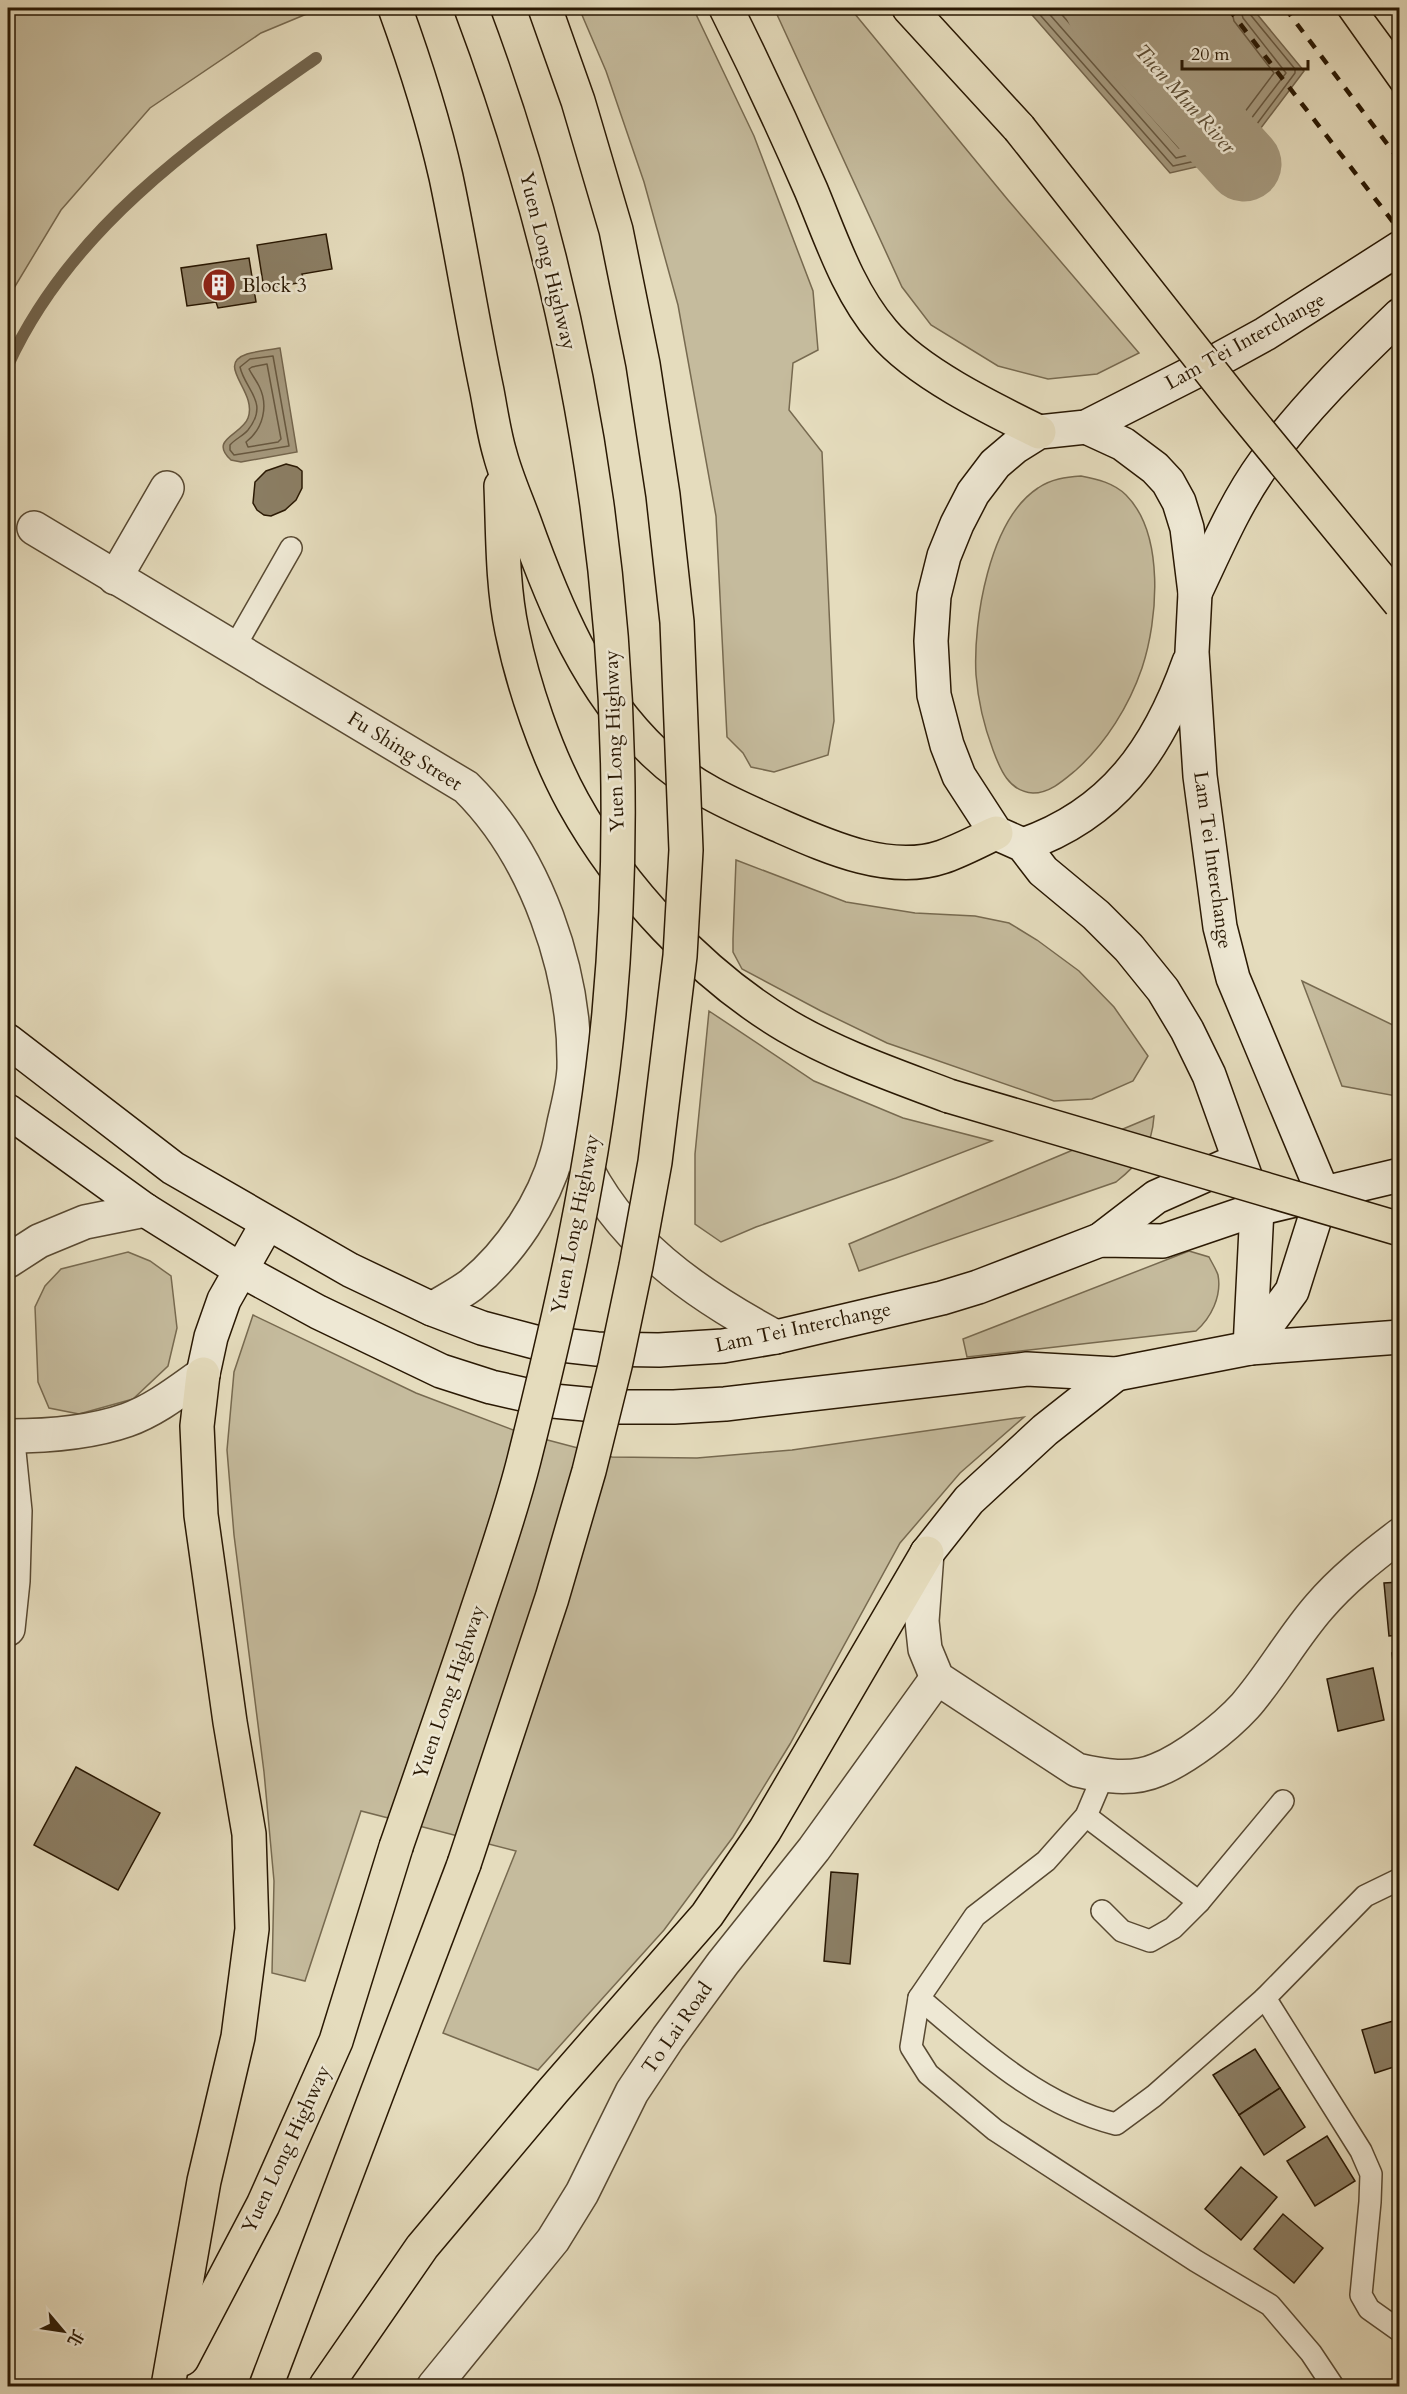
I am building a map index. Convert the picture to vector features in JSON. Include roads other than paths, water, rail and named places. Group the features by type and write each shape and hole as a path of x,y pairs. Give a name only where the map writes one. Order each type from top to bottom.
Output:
{"highway":[{"path":"395,8 424,91 446,177 500,454 544,578 585,665 656,755 690,781 728,802 807,838 880,860 911,862 940,858 1009,839"},
{"name":"Yuen Long Highway","path":"168,2386 263,2205 336,2041 396,1847 480,1602 523,1465 570,1259 593,1140 609,1009 615,912 617,799 614,688 600,518 562,306 547,243 523,159 471,8"},
{"path":"266,2386 464,1864 552,1598 589,1472 615,1366 657,1150 680,956 686,849 676,622 663,495 643,364 616,230 578,101 545,8"},
{"path":"726,8 768,91 852,285 883,332 920,366 1039,432"},
{"path":"909,8 1019,128 1235,402 1400,603"},
{"path":"500,454 505,580 512,630 534,710 553,758 572,801 625,880 704,965 740,995 787,1026 838,1052 950,1095 1400,1229"},
{"path":"168,2386 204,2181 237,2037 252,1929 249,1834 230,1722 201,1515 197,1426 203,1374"},
{"path":"326,2386 422,2247 568,2074 707,1915 765,1830 927,1553"}],"main road":[{"name":"Lam Tei Interchange","path":"1250,1348 1257,1209 1209,1075 1187,1030 1163,990 1129,948 1096,915 1009,839 959,776 947,745 934,695 931,641 934,596 944,556 973,493 995,464 1015,447 1039,432 1086,427 1214,362 1265,333 1400,248"},
{"name":"Lam Tei Interchange","path":"1196,593 1222,535 1262,465 1325,387 1400,315"},
{"name":"Lam Tei Interchange","path":"1086,427 1123,444 1155,468 1168,482 1179,502 1187,528 1196,593 1192,652 1200,776 1220,927 1233,978 1323,1193"},
{"path":"115,578 167,488"},
{"name":"Fu Shing Street","path":"34,528 450,777 480,801 506,834 526,871 552,932 571,1017 574,1071 570,1101 549,1178 519,1231 493,1264 470,1286 432,1309"},
{"name":"Lam Tei Interchange","path":"1009,839 1052,835 1074,823 1114,791 1148,748 1162,724 1178,692 1192,652"},
{"name":"Lam Tei Interchange","path":"8,1041 173,1168 267,1224 350,1270 432,1309 482,1328 535,1342 597,1349 659,1350 776,1337 951,1295 1100,1240 1163,1241 1257,1209"},
{"path":"8,1111 145,1210 241,1270 318,1312 441,1371 491,1387 553,1401 617,1407 725,1404 1027,1369 1116,1374 1250,1348 1400,1337"},
{"path":"565,1121 591,1180 621,1222 657,1259 725,1309 776,1337"},
{"path":"1100,1240 1156,1197 1240,1159"},
{"path":"1257,1209 1400,1174"},
{"path":"1250,1348 1292,1291 1323,1193"},
{"path":"8,1261 39,1241 77,1224 145,1210"},
{"path":"8,1436 37,1436 84,1430 127,1420 160,1404 203,1374 211,1337 224,1300 267,1224"},
{"path":"1116,1374 1045,1430 969,1500 927,1553 922,1621 925,1649 937,1678 1077,1770 1103,1776 1123,1776 1156,1771 1203,1743 1244,1706 1319,1607 1363,1563 1400,1534"},
{"path":"8,1442 15,1511 13,1581 8,1629"},
{"name":"To Lai Road","path":"434,2386 553,2240 582,2193 632,2092 668,2038 723,1963 814,1849 937,1678"}],"lane":[{"path":"234,648 291,548"},
{"path":"1103,1776 1086,1816 1046,1861 975,1916 919,1998 911,2047 928,2074 995,2130 1196,2261 1270,2305 1311,2353 1333,2386"},
{"path":"1102,1911 1122,1931 1150,1941 1173,1928 1199,1902 1283,1801"},
{"path":"1086,1816 1199,1902"},
{"path":"919,1998 987,2056 1053,2100 1099,2120 1116,2124 1154,2097 1265,1998 1365,1896 1400,1879"},
{"path":"1265,1998 1361,2151 1371,2174 1361,2295 1369,2309 1400,2331"}],"water":[{"name":"Tuen Mun River","path":"1026,8 1252,8 1304,71 1239,157 1170,173"},
{"path":"280,348 297,452 241,462 231,460 223,447 225,442 245,424 249,408 235,372 235,365 238,359 247,354"}],"waterway":[{"name":"Tuen Mun River","path":"1103,8 1244,164"},
{"path":"8,365 34,316 66,271 101,229 182,156 316,58"}],"tram line":[{"path":"1334,8 1400,101"},
{"path":"1369,8 1400,50"}],"railway":[{"path":"1228,8 1400,231"},
{"path":"1285,8 1400,161"}],"place":[{"name":"Block 3","path":"219,285"}]}
